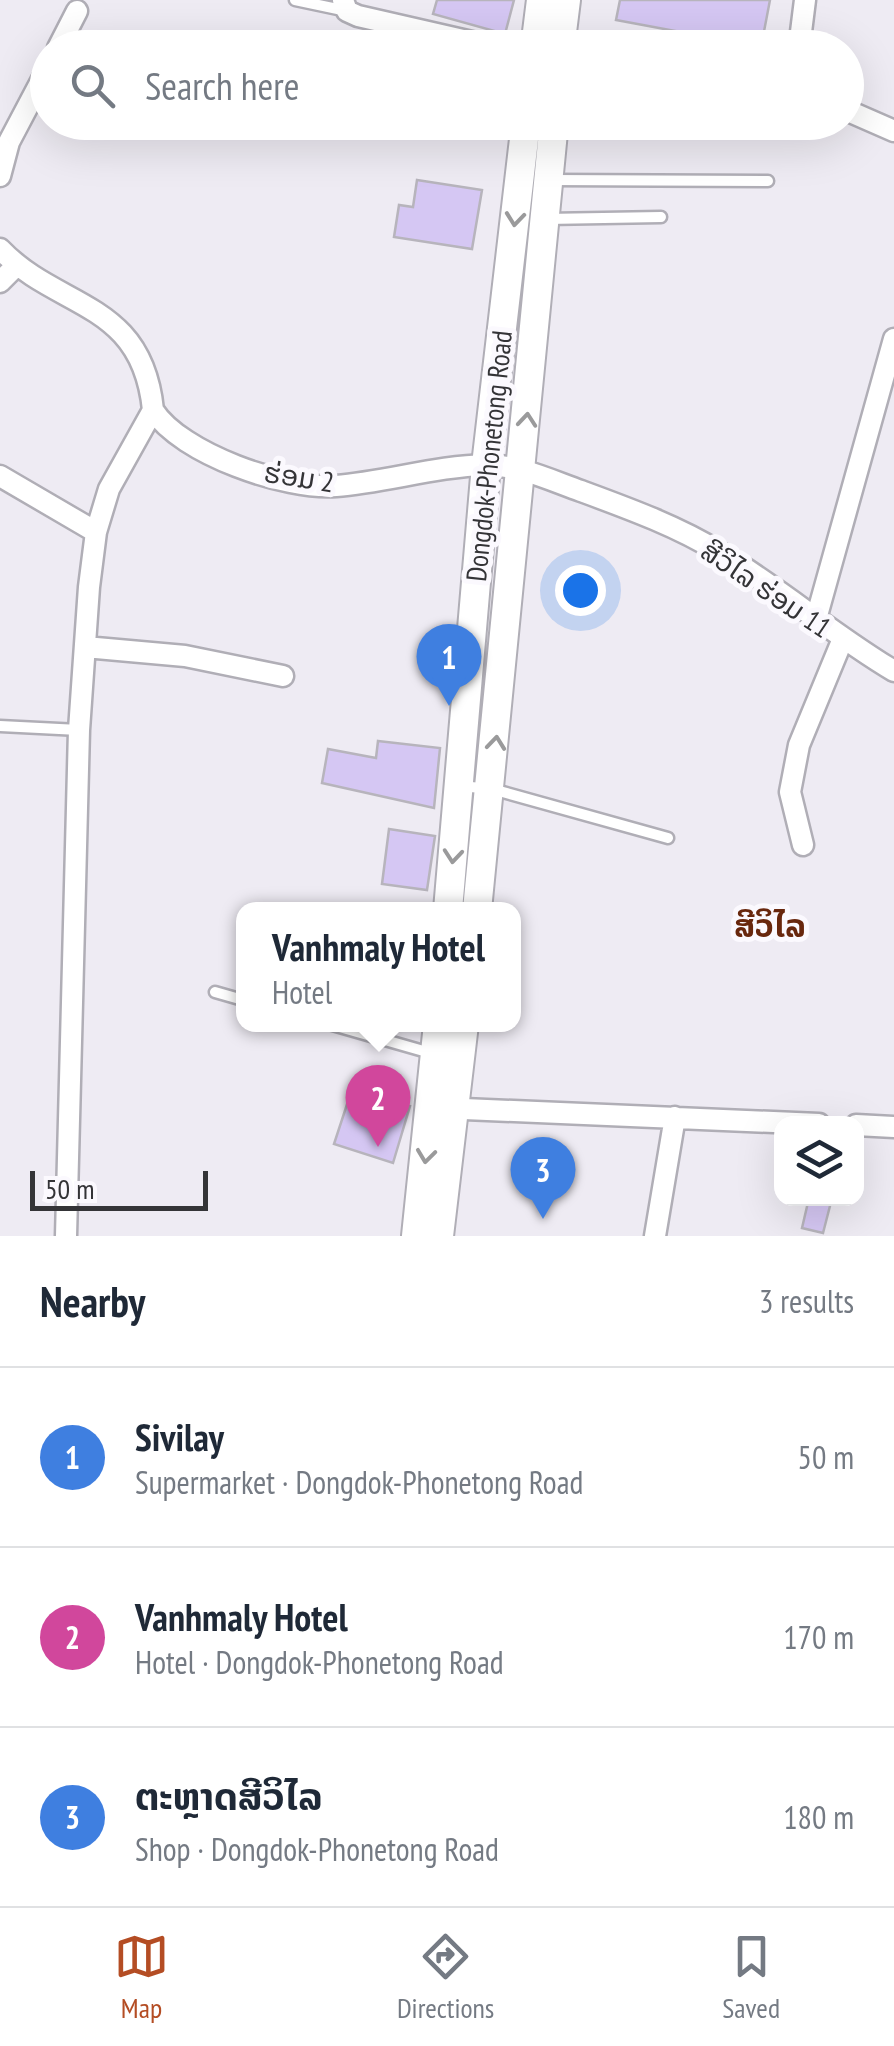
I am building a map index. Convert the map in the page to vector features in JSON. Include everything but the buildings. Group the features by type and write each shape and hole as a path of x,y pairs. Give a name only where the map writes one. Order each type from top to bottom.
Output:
{"main road":[{"path":"537,30 541,0"},
{"path":"562,30 566,0"},
{"name":"Dongdok-Phonetong Road","path":"449,902 486,465 524,140"},
{"name":"Dongdok-Phonetong Road","path":"478,902 552,140"},
{"path":"440,1032 447,1058 440,1236"},
{"path":"447,1058 460,1032"},
{"path":"416,1236 443,1108"}],"street":[{"path":"801,30 805,0"},
{"path":"345,6 432,30"},
{"path":"67,30 77,11"},
{"path":"0,176 8,142 30,101"},
{"path":"864,118 894,131"},
{"path":"0,249 16,266 105,317 145,369 154,410 122,461 96,532 79,730 66,1236"},
{"path":"0,282 16,266"},
{"path":"816,619 894,339"},
{"name":"ຮ່ອມ 2","path":"154,410 173,433 220,460 291,481 331,487 486,465 523,470"},
{"name":"ສີວິໄລ ຮ່ອມ 11","path":"523,470 630,509 718,551 842,641 894,672"},
{"path":"0,476 96,532"},
{"path":"803,845 790,792 800,746 842,641"},
{"path":"85,646 185,656 282,676"},
{"path":"443,1108 774,1122"},
{"path":"655,1236 675,1117"},
{"path":"864,1124 891,1121"}],"lane":[{"path":"295,0 345,6"},
{"path":"549,180 768,181"},
{"path":"545,219 660,216"},
{"path":"0,726 79,730"},
{"path":"459,786 492,788 668,838"},
{"path":"215,992 236,998"},
{"path":"357,1032 447,1058"}],"place":[{"name":"Sivilay","path":"449,706"},
{"name":"Vanhmaly Hotel","path":"378,1147"},
{"name":"ຕະຫຼາດສີວິໄລ","path":"543,1219"}],"district":[{"name":"ສີວິໄລ","path":"770,926"}]}
